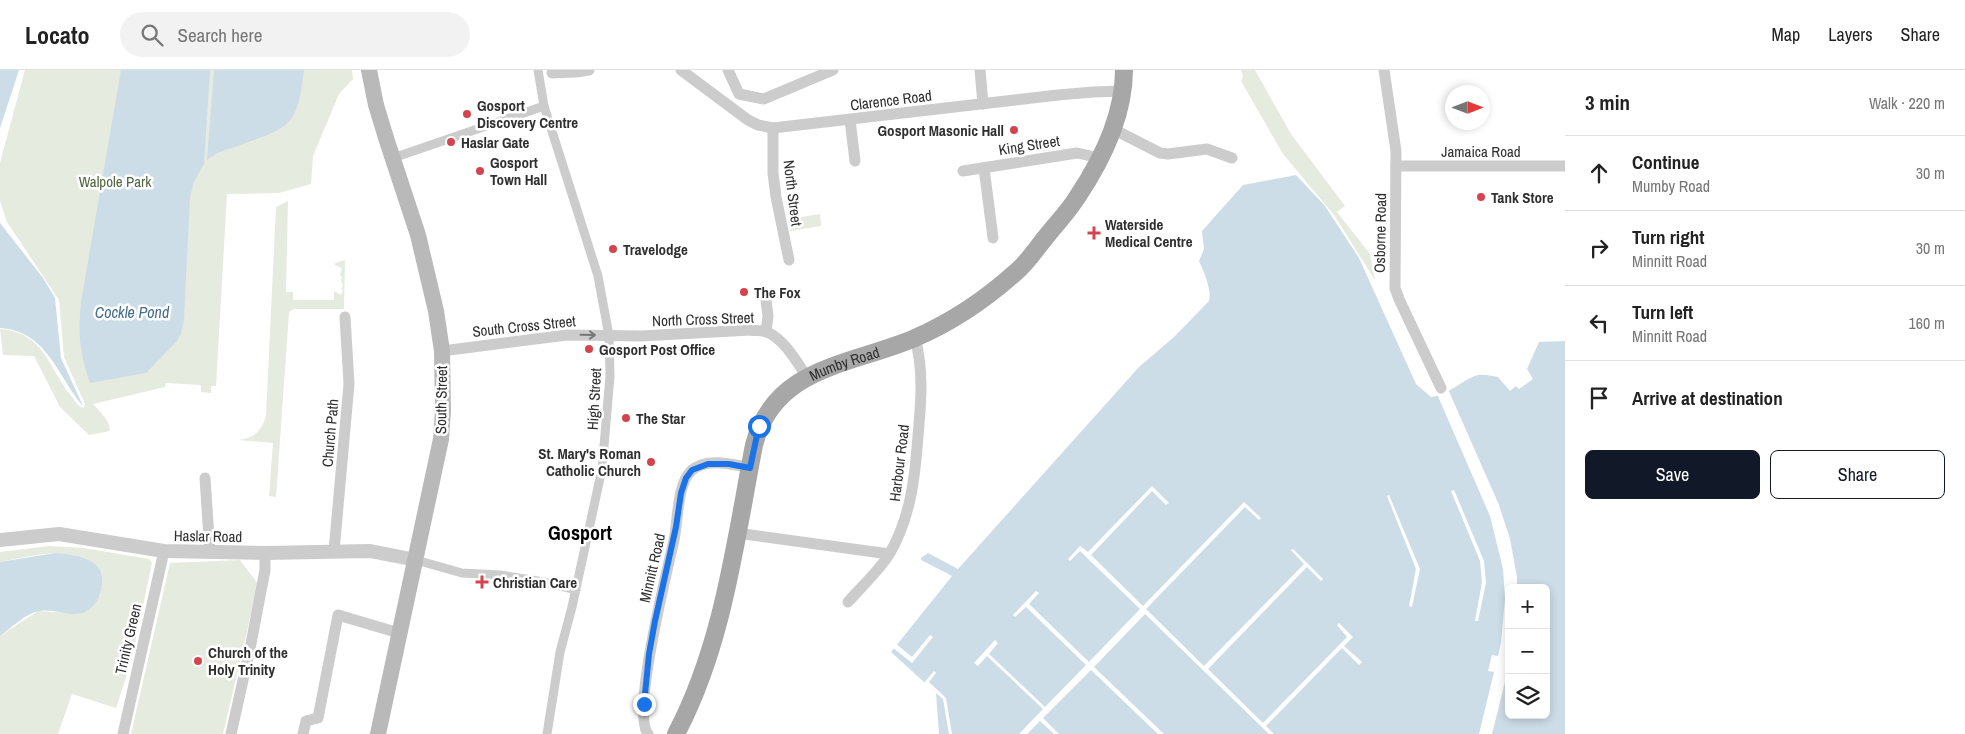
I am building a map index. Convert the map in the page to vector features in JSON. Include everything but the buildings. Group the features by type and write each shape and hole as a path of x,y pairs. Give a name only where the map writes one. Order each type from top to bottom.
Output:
{"main road":[{"name":"South Street","path":"369,70 378,110 418,235 436,311 442,351 443,410 441,439 378,734"},
{"name":"Mumby Road","path":"676,734 698,688 713,645 724,602 758,432 768,410 788,390 808,377 827,368 915,338 970,309 1018,271 1076,200 1100,158 1113,128 1122,91 1124,70"}],"street":[{"name":"High Street","path":"538,70 544,106 598,276 609,336 610,376 602,469 576,590 560,652 547,734"},
{"path":"552,73 589,70"},
{"name":"Clarence Road","path":"682,70 748,120 758,126 773,128 1093,92 1122,91"},
{"path":"728,70 739,94 762,99 833,70"},
{"path":"980,70 983,104"},
{"name":"Osborne Road","path":"1384,70 1393,122 1396,166 1395,288 1442,388"},
{"path":"393,158 544,106"},
{"path":"850,120 856,162"},
{"name":"North Street","path":"773,128 773,173 789,260"},
{"path":"1113,128 1163,154 1207,149 1232,158"},
{"name":"King Street","path":"963,171 1076,153 1100,158"},
{"name":"Jamaica Road","path":"1396,166 1565,166"},
{"path":"984,168 992,238"},
{"path":"766,300 768,316 766,332"},
{"name":"Church Path","path":"334,550 349,384 344,317"},
{"name":"North Cross Street","path":"609,336 641,336 735,330 766,332 785,347 808,377"},
{"name":"South Cross Street","path":"442,351 567,335 609,336"},
{"name":"Harbour Road","path":"848,602 890,554 904,524 914,486 922,376 915,338"},
{"name":"Minnitt Road","path":"648,734 645,730 644,705 649,654 676,527 683,484 689,473 702,465 729,464 750,468"},
{"path":"205,478 210,553"},
{"path":"737,533 890,554"},
{"name":"Haslar Road","path":"0,540 59,534 164,551 265,553 334,550 370,551 416,560"},
{"name":"Trinity Green","path":"122,734 164,551"},
{"path":"231,734 243,685 266,563 265,553"},
{"path":"416,560 462,573 509,576 576,590"},
{"path":"303,734 306,721 318,718 338,615 399,633"}],"green space":[{"name":"Walpole Park","path":"25,70 352,70 353,79 339,94 313,156 311,184 279,193 227,194 216,386 211,386 211,393 201,392 201,385 166,383 165,387 93,404 106,420 110,431 89,435 60,407 34,356 3,355 0,329 27,337 44,354 75,402 84,408 85,404 64,357 59,300 7,222 0,201 0,163"},
{"path":"1241,70 1255,70 1291,134 1345,206 1337,212 1370,254 1375,280 1334,215 1283,154 1241,81 1243,76"},
{"path":"288,201 286,292 293,292 293,300 334,300 334,291 341,295 343,290 341,289 343,286 340,275 342,268 335,265 335,263 345,260 344,309 294,309 289,312 276,497 269,496 273,443 238,440 253,436 262,426 266,416 276,207"},
{"path":"820,214 821,226 790,231 789,219"},
{"path":"49,546 84,548 149,559 152,563 131,662 116,708 72,694 58,734 0,734 0,636 38,611 70,613 91,608 100,594 102,582 76,556 55,553 0,562 0,552"},
{"path":"240,560 258,584 223,734 131,734 170,563"}],"water":[{"path":"0,70 19,70 0,128"},
{"name":"Cockle Pond","path":"121,70 210,70 204,164 194,182 190,197 184,320 181,334 177,341 146,373 90,383 80,343 81,302"},
{"path":"214,70 304,70 298,105 293,116 287,124 278,130 220,152 207,160"},
{"path":"1296,175 1325,206 1359,258 1416,384 1431,397 1444,393 1472,377 1480,375 1498,377 1510,391 1516,386 1519,389 1533,379 1527,369 1539,342 1565,341 1565,734 939,734 936,693 891,652 952,576 921,560 921,558 928,553 958,569 1139,367 1174,337 1209,301 1208,286 1199,261 1204,249 1202,231 1243,185"},
{"path":"0,223 43,278 55,298 61,358 83,406 40,346 29,337 16,331 0,328"},
{"path":"55,553 82,558 92,562 100,570 102,576 101,590 95,604 80,614 39,611 23,618 0,636 0,562"}],"pier":[{"path":"1448,389 1499,505 1510,539 1517,577 1517,584 1505,584 1505,599 1503,569 1490,516 1437,394"},
{"path":"1152,486 1169,503 1166,505 1152,491 1091,555 1143,606 1244,502 1261,518 1259,520 1245,507 1146,609 1204,666 1304,564 1291,550 1293,549 1323,579 1321,581 1307,567 1208,669 1263,723 1347,637 1337,625 1339,623 1353,637 1344,646 1362,662 1359,665 1342,648 1266,726 1274,734 1269,734 1145,614 1094,667 1164,734 1158,734 1091,670 1043,718 1059,734 1054,734 1040,721 1027,734 1019,734 1043,709 987,656 978,666 974,663 995,640 998,643 989,654 1045,707 1086,665 1026,607 1015,617 1013,615 1036,591 1039,593 1029,604 1089,662 1140,609 1080,551 1070,561 1068,559 1080,546 1088,552"},
{"path":"1454,490 1484,561 1486,583 1478,621 1475,621 1482,582 1480,561 1451,491"},
{"path":"1389,495 1420,569 1412,607 1409,606 1416,569 1387,496"},
{"path":"1505,599 1505,682 1492,734 1479,734 1494,672 1488,671 1492,655 1498,656"},
{"path":"930,635 933,637 912,663 892,647 895,643 912,657"},
{"path":"934,671 936,673 929,682 946,698 952,734 949,734 943,699 924,683"}],"place":[{"name":"Gosport Discovery Centre","path":"467,114"},
{"name":"Gosport Masonic Hall","path":"1014,130"},
{"name":"Haslar Gate","path":"451,142"},
{"name":"Gosport Town Hall","path":"480,171"},
{"name":"Tank Store","path":"1481,197"},
{"name":"Waterside Medical Centre","path":"1094,233"},
{"name":"Travelodge","path":"613,249"},
{"name":"The Fox","path":"744,292"},
{"name":"Gosport Post Office","path":"589,349"},
{"name":"The Star","path":"626,418"},
{"name":"St. Mary's Roman Catholic Church","path":"651,462"},
{"name":"Christian Care","path":"482,582"},
{"name":"Church of the Holy Trinity","path":"198,661"}],"district":[{"name":"Gosport","path":"580,532"}],"route":[{"path":"644,704 649,654 676,527 683,484 692,470 702,465 729,464 750,468 759,426"}]}
